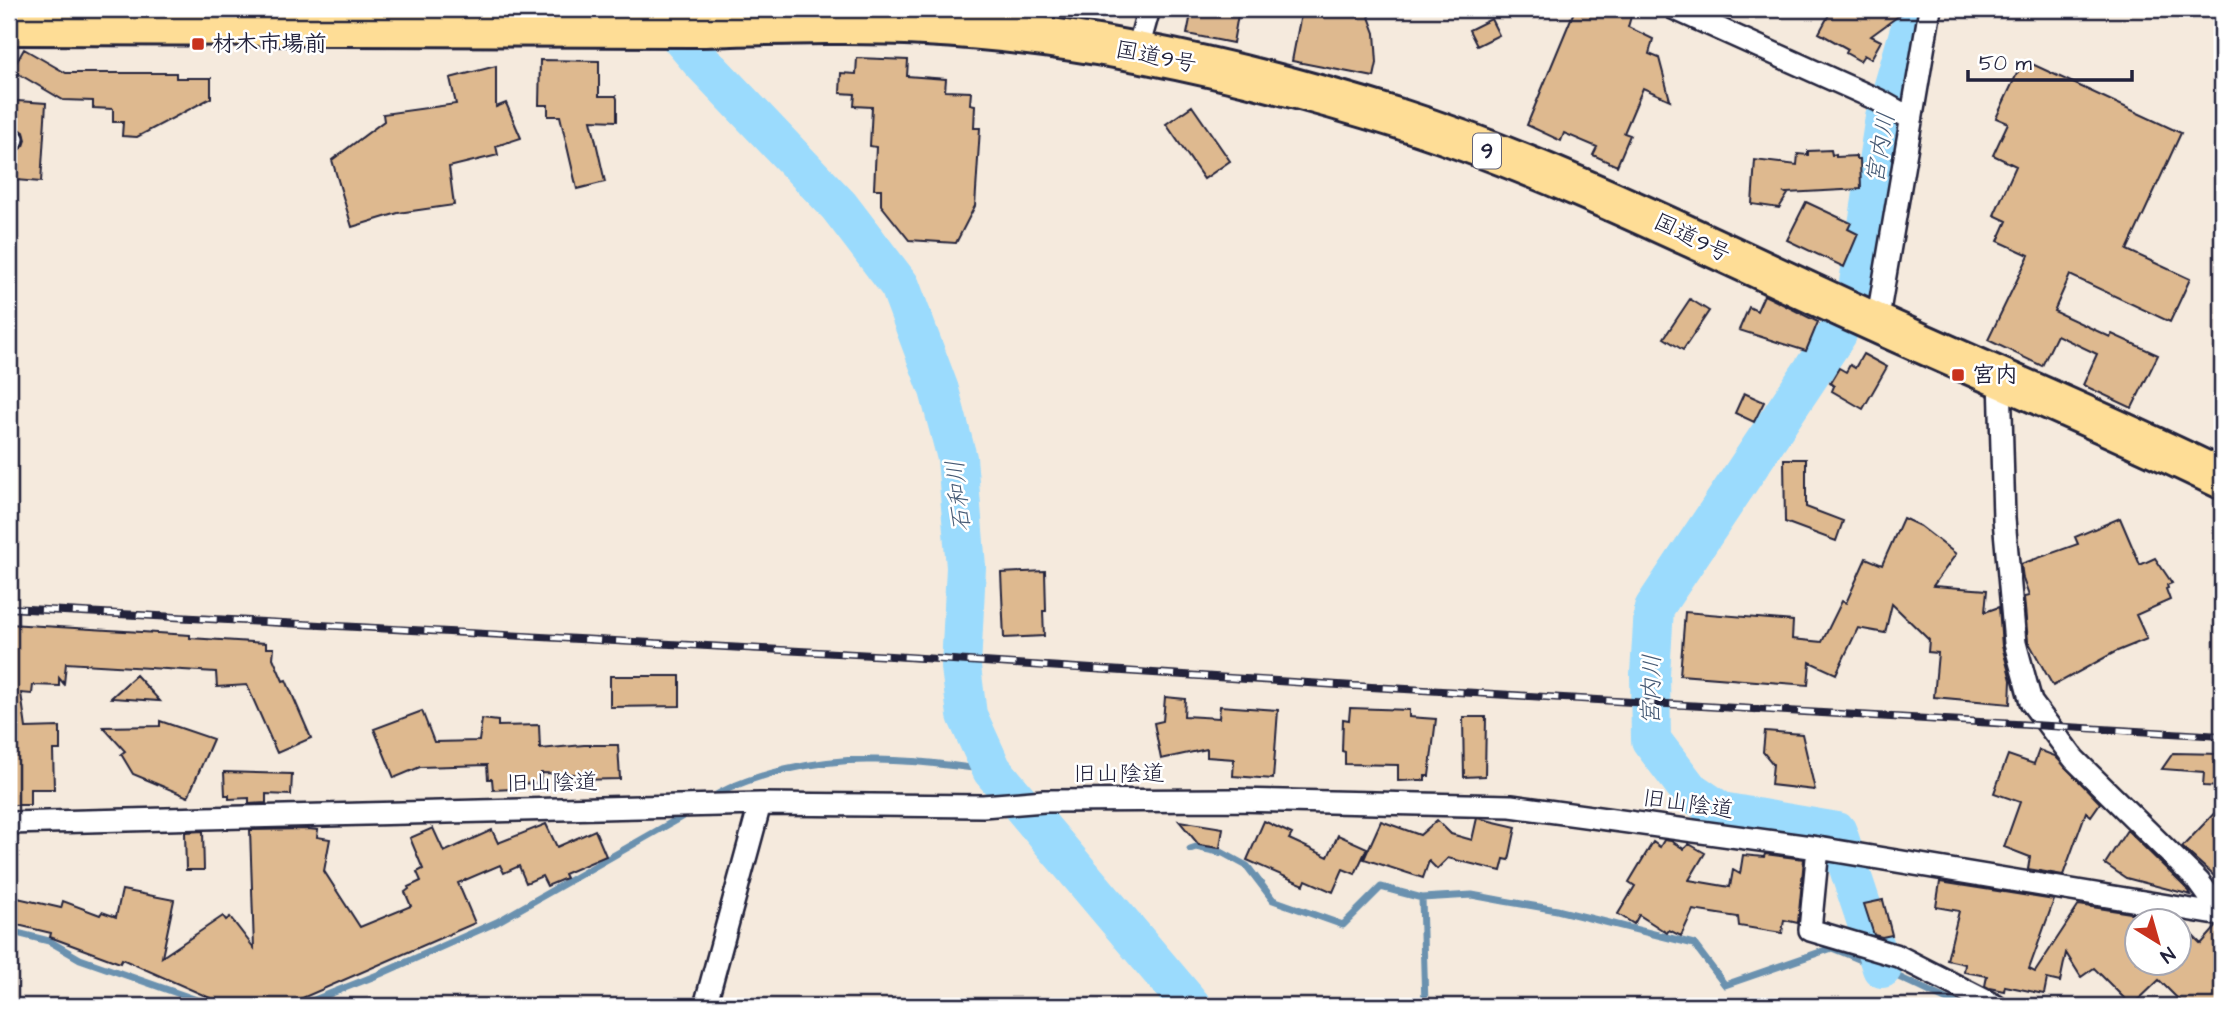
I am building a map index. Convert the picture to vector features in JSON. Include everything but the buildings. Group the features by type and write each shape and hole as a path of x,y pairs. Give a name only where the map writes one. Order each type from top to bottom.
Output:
{"highway":[{"name":"国道9号","path":"9,25 304,17 421,17 699,27 777,24 926,26 1137,52 1247,76 1426,129 1513,161 1640,213 2222,479"}],"street":[{"path":"1137,52 1149,9"},
{"path":"1675,9 1878,100 1910,118"},
{"path":"1877,323 1930,9"},
{"path":"2000,378 2004,519 2015,643 2031,702 2074,759 2199,882 2222,914"},
{"name":"旧山陰道","path":"9,823 760,804 983,806 1044,801 1234,800 1511,806 1818,848 2222,914"},
{"path":"705,1006 760,804"},
{"path":"1818,848 1810,930 1898,956 1996,1006"}],"waterway":[{"name":"石和川","path":"657,9 701,61 839,206 900,286 939,390 957,458 966,567 961,667 967,715 992,770 1191,1006"},
{"name":"宮内川","path":"1858,289 1885,117 1916,9"},
{"name":"宮内川","path":"1837,334 1654,608 1650,674 1651,740 1689,790 1721,812 1837,832 1882,968"},
{"path":"708,800 743,782 764,775 828,762 899,761 992,770"},
{"path":"299,1006 380,974 497,922 690,812"},
{"path":"1190,849 1196,847 1223,853 1247,866 1273,900 1343,925 1381,887 1422,898 1472,895 1557,910 1694,944 1725,985 1832,948 1960,1006"},
{"path":"1422,898 1425,1006"},
{"path":"9,931 49,941 80,959 214,1006"}],"railway":[{"path":"9,608 891,656 1354,686 2222,736"}],"place":[{"name":"材木市場前","path":"198,44"},
{"name":"宮内","path":"1958,375"}]}
